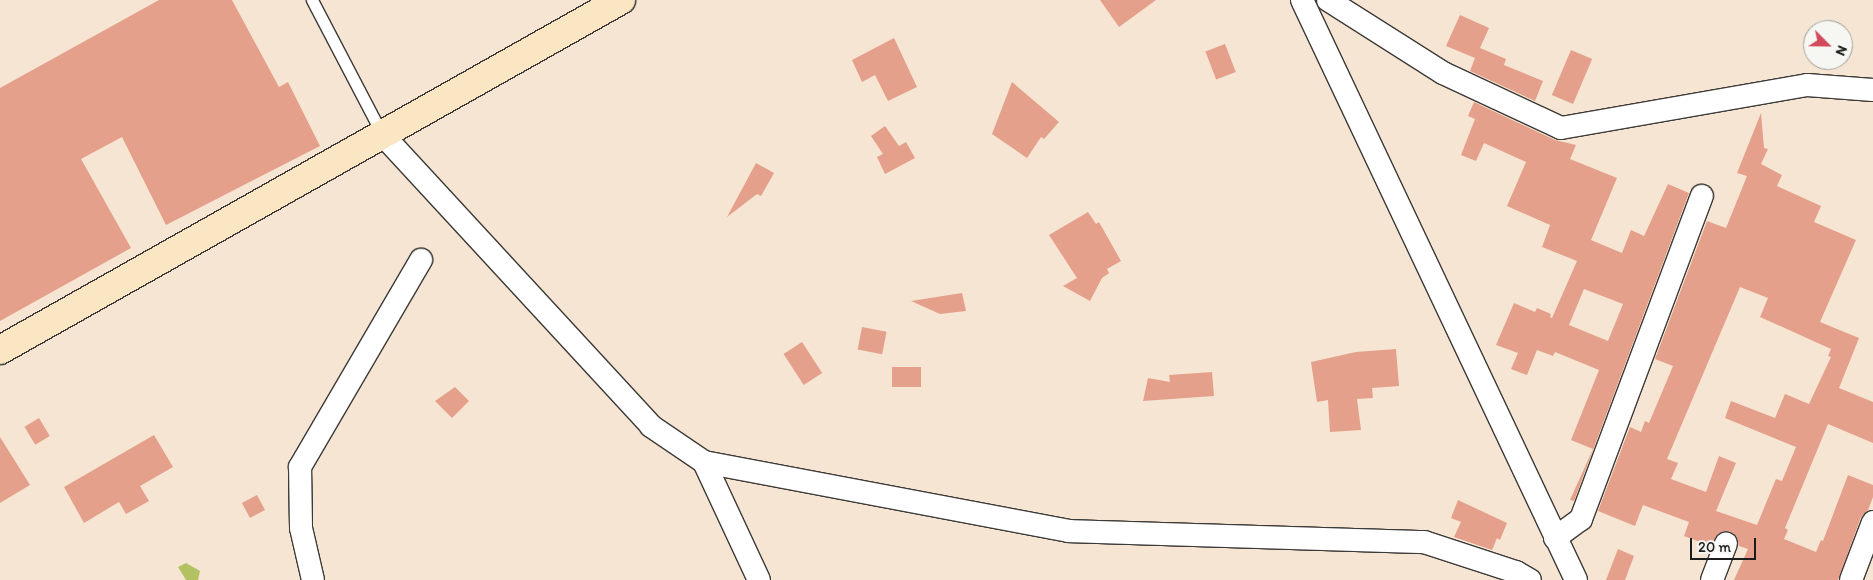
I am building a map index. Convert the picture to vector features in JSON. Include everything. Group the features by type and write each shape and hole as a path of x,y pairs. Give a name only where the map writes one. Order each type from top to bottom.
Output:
{"main road":[{"path":"0,350 621,0"}],"street":[{"path":"1302,0 1555,538 1571,576"},
{"path":"1328,0 1443,72 1561,128 1807,85 1873,90"},
{"path":"382,134 651,426 704,462 1068,531 1424,542 1516,572 1530,580"},
{"path":"1571,576 1581,519 1702,196"},
{"path":"313,580 301,528 300,467 421,260"},
{"path":"704,462 759,580"},
{"path":"1555,538 1581,519"},
{"path":"1851,580 1873,522"},
{"path":"1712,580 1726,544"}],"lane":[{"path":"312,0 382,134"}],"green space":[{"path":"186,563 200,571 198,580 186,580 178,567"}],"building":[{"path":"159,0 232,0 279,87 288,82 320,146 166,225 122,137 81,159 131,248 0,321 0,88"},
{"path":"1100,0 1156,0 1119,27"},
{"path":"1460,15 1489,28 1480,48 1506,59 1504,65 1543,81 1535,101 1470,71 1475,58 1446,46"},
{"path":"894,38 917,87 888,101 875,75 862,82 852,60"},
{"path":"1225,44 1236,72 1216,80 1205,52"},
{"path":"1571,50 1592,59 1573,104 1552,95"},
{"path":"1012,82 1059,122 1044,139 1041,137 1027,158 992,134"},
{"path":"1474,102 1555,140 1576,145 1570,159 1617,178 1591,240 1622,253 1631,230 1644,236 1668,184 1689,193 1574,501 1570,500 1593,449 1571,440 1599,370 1555,352 1553,356 1537,350 1527,375 1511,369 1518,353 1496,345 1514,303 1535,312 1537,308 1551,314 1550,317 1552,318 1577,261 1542,247 1550,225 1507,206 1526,162 1484,143 1476,161 1461,155 1475,119 1468,116","holes":["1584,289 1623,304 1608,341 1569,325"]},
{"path":"1761,113 1764,148 1768,149 1761,164 1782,175 1777,186 1821,206 1814,222 1856,240 1820,322 1859,338 1839,388 1873,402 1873,443 1828,424 1785,528 1788,530 1784,539 1816,552 1821,540 1823,541 1848,475 1873,485 1873,497 1868,510 1861,517 1838,580 1734,580 1748,549 1739,546 1736,536 1731,532 1724,531 1718,534 1711,546 1684,536 1689,522 1643,505 1635,526 1598,511 1630,427 1641,432 1645,421 1649,423 1673,366 1655,359 1707,221 1726,228 1747,176 1737,173","holes":["1740,287 1768,298 1760,317 1831,349 1828,356 1831,357 1809,404 1785,394 1775,418 1731,401 1725,418 1796,447 1782,481 1776,479 1757,525 1716,511 1736,463 1719,456 1706,492 1671,479 1678,463 1667,459"]},
{"path":"885,126 899,146 906,142 915,158 885,174 877,157 883,154 871,136"},
{"path":"756,163 774,173 761,196 757,194 727,217"},
{"path":"1088,212 1096,224 1099,222 1121,261 1107,269 1109,273 1102,278 1090,301 1063,286 1077,278 1049,235"},
{"path":"962,293 966,311 940,314 911,301"},
{"path":"862,327 887,332 882,354 858,350"},
{"path":"802,342 822,373 804,385 784,354"},
{"path":"1396,349 1399,386 1372,388 1373,398 1357,399 1361,430 1330,432 1328,400 1317,402 1311,362 1356,352"},
{"path":"892,367 921,367 921,387 892,387"},
{"path":"1212,372 1214,396 1143,401 1148,378 1170,382 1169,375"},
{"path":"455,387 469,401 452,418 435,401"},
{"path":"39,418 50,436 35,445 24,427"},
{"path":"154,435 173,467 140,486 149,501 126,514 119,502 84,523 64,487"},
{"path":"0,437 30,485 0,503"},
{"path":"257,495 265,510 250,518 242,503"},
{"path":"1458,500 1507,523 1500,540 1497,538 1492,550 1454,537 1461,522 1451,518"},
{"path":"1618,549 1634,556 1625,580 1606,580"}]}
